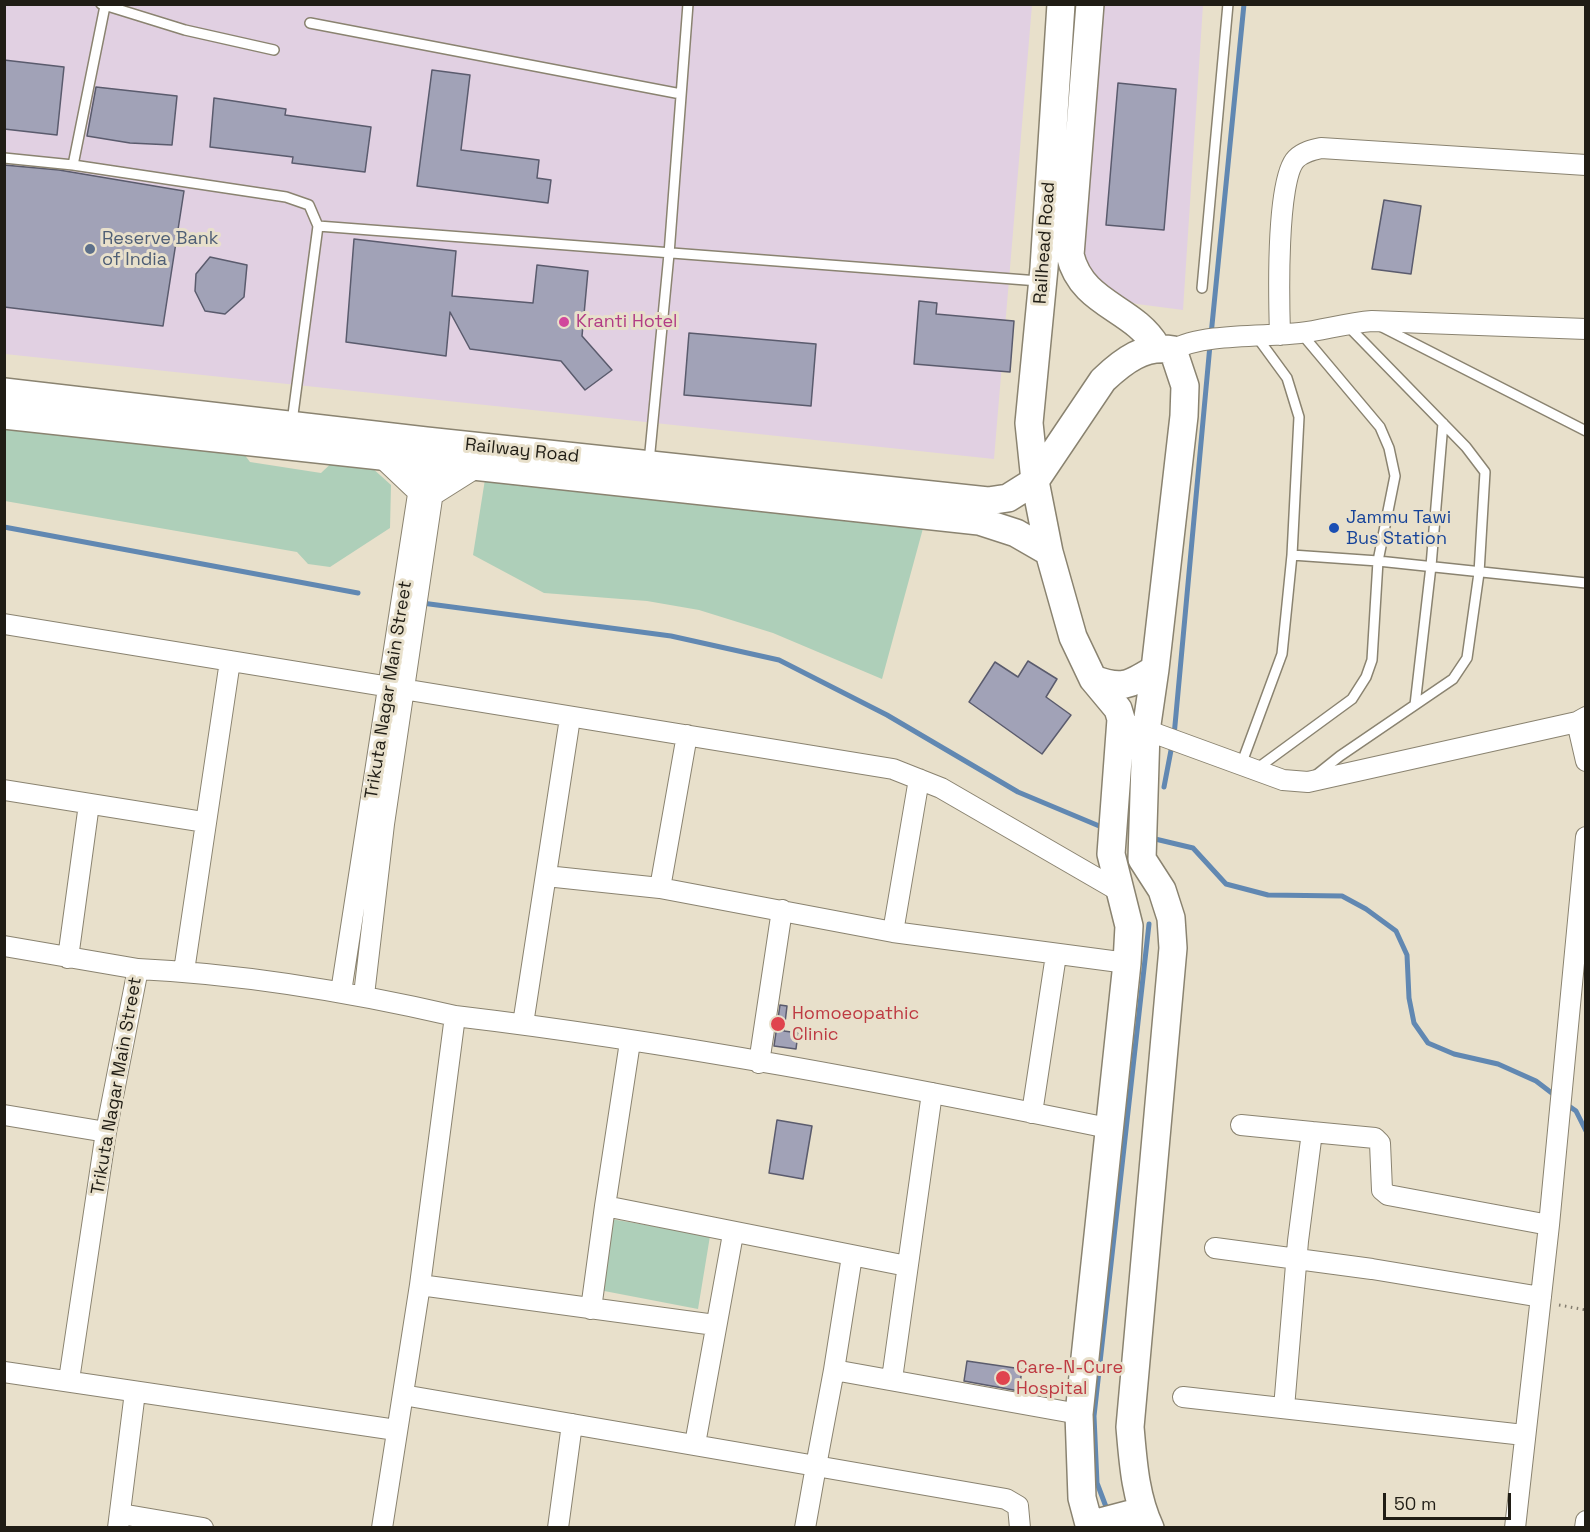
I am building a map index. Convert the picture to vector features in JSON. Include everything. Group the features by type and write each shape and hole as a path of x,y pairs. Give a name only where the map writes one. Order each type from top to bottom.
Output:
{"main road":[{"name":"Railhead Road","path":"1061,4 1043,282 1029,423 1035,481 1049,552 1073,637 1093,679 1118,710 1121,719"},
{"name":"Railhead Road","path":"1090,4 1070,255 1081,281 1098,298 1148,333 1174,346"},
{"path":"1035,481 1104,380 1118,366 1174,346 1185,386 1184,416 1155,669 1153,733 1130,786 1111,854 1129,926 1079,1414 1082,1498 1094,1524 1142,1517 1130,1427 1173,948 1171,918 1162,890 1142,859 1130,786 1121,719"},
{"name":"Railway Road","path":"4,392 291,425 432,452 649,464 861,498 988,501 1008,498 1035,481"},
{"path":"4,415 380,456 432,452 479,466 861,498 979,521 1016,533 1049,552"},
{"path":"1093,679 1114,686 1129,685 1155,669"}],"street":[{"path":"1280,334 1278,296 1285,189 1294,160 1307,151 1321,148 1586,165"},
{"path":"1174,346 1301,333 1372,321 1586,329"},
{"name":"Trikuta Nagar Main Street","path":"69,1380 106,1132 138,969 184,971 341,992 398,687 432,452"},
{"path":"380,456 426,494 479,466"},
{"path":"4,624 570,717 856,761 893,769 941,788 1119,891"},
{"path":"184,971 204,822 230,661"},
{"path":"364,995 398,687"},
{"path":"523,1024 570,717"},
{"path":"1121,719 1153,733 1283,780 1308,782 1581,719 1586,761"},
{"path":"660,888 687,735"},
{"path":"893,932 918,778"},
{"path":"4,790 204,822"},
{"path":"68,958 89,804"},
{"path":"1515,1527 1549,1225 1553,1164 1586,837"},
{"path":"546,876 660,888 893,932 1127,963"},
{"path":"759,1063 782,910"},
{"path":"4,946 138,969"},
{"path":"1032,1113 1056,955"},
{"path":"341,992 364,995 455,1016 523,1024 932,1093 1107,1128"},
{"path":"382,1527 420,1285 455,1016"},
{"path":"591,1309 604,1206 630,1042"},
{"path":"892,1379 932,1093"},
{"path":"4,1114 106,1132"},
{"path":"1241,1125 1375,1138 1380,1143 1382,1190 1388,1195 1549,1225"},
{"path":"1284,1408 1297,1261 1312,1132"},
{"path":"604,1206 733,1234 907,1266"},
{"path":"695,1444 733,1234"},
{"path":"1215,1248 1297,1261 1372,1269 1541,1297"},
{"path":"806,1527 852,1256"},
{"path":"420,1285 715,1325"},
{"path":"834,1370 1079,1414"},
{"path":"4,1372 396,1430"},
{"path":"135,1392 120,1521 203,1527"},
{"path":"403,1395 1006,1499 1018,1506 1020,1527"},
{"path":"1183,1397 1524,1435"},
{"path":"558,1527 572,1424"},
{"path":"1585,1527 1586,1521"}],"lane":[{"path":"649,464 669,254 688,4"},
{"path":"1202,288 1228,4"},
{"path":"73,165 103,5 185,30 274,50"},
{"path":"310,23 681,94"},
{"path":"4,158 73,165 286,197 309,205 318,226 291,425"},
{"path":"318,226 1043,282"},
{"path":"1372,321 1586,431"},
{"path":"1308,782 1340,756 1453,679 1467,658 1479,573 1485,472 1479,461 1345,324"},
{"path":"1248,767 1352,699 1366,678 1372,660 1378,561 1395,476 1389,448 1370,411 1301,333"},
{"path":"1248,767 1282,654 1292,555 1299,417 1287,378 1252,337"},
{"path":"1415,705 1431,566 1443,423"},
{"path":"1292,555 1431,566 1586,583"}],"path":[{"path":"1541,1297 1564,1307 1586,1310"}],"shaded area":[{"path":"5,5 1032,5 994,459 5,354"},
{"path":"1091,5 1203,5 1183,310 1137,304 1098,292 1072,254"}],"green space":[{"path":"4,424 238,446 250,462 321,473 338,457 370,466 391,485 390,528 330,567 308,564 297,552 5,501"},
{"path":"486,473 925,521 882,679 773,633 699,610 647,601 544,593 473,555"},
{"path":"611,1219 710,1236 698,1309 599,1290"}],"building":[{"path":"4,60 64,67 57,135 4,129"},
{"path":"432,70 470,75 461,150 539,160 537,178 551,180 548,203 417,186"},
{"path":"1118,83 1176,89 1164,230 1106,225"},
{"path":"96,87 177,96 172,145 130,143 87,136"},
{"path":"214,98 286,109 285,115 371,127 365,172 292,163 293,157 210,147"},
{"name":"Reserve Bank of India","path":"4,165 59,170 184,191 163,326 4,307"},
{"path":"1384,200 1421,206 1411,274 1372,269"},
{"path":"354,239 456,251 452,296 533,303 537,265 588,271 582,336 612,370 585,390 561,361 470,349 450,312 446,356 346,342"},
{"path":"210,257 247,265 244,297 225,314 205,311 195,291 196,274"},
{"path":"919,301 937,303 936,314 1014,321 1010,372 914,364"},
{"path":"689,333 816,344 811,406 684,395"},
{"path":"1028,661 1057,679 1046,697 1071,715 1042,754 969,702 995,662 1018,677"},
{"path":"780,1005 787,1006 784,1031 798,1033 796,1049 774,1046"},
{"path":"777,1120 812,1126 803,1179 769,1173"},
{"path":"967,1361 1022,1369 1019,1391 964,1381"}],"waterway":[{"path":"1211,335 1244,4"},
{"path":"1174,736 1210,345"},
{"path":"4,527 358,593"},
{"path":"422,603 671,636 779,660 887,715 1018,792 1104,828"},
{"path":"1164,787 1172,745"},
{"path":"1151,838 1193,848 1226,884 1268,895 1342,896 1366,909 1396,931 1407,955 1409,998 1414,1023 1428,1043 1454,1054 1498,1064 1536,1081 1557,1097"},
{"path":"1108,1512 1097,1483 1094,1416 1149,924"},
{"path":"1566,1104 1576,1111 1586,1131"}],"place":[{"name":"Reserve Bank of India","path":"90,249"},
{"name":"Kranti Hotel","path":"564,322"},
{"name":"Jammu Tawi Bus Station","path":"1334,528"},
{"name":"Homoeopathic Clinic","path":"778,1024"},
{"name":"Care-N-Cure Hospital","path":"1003,1378"}]}
